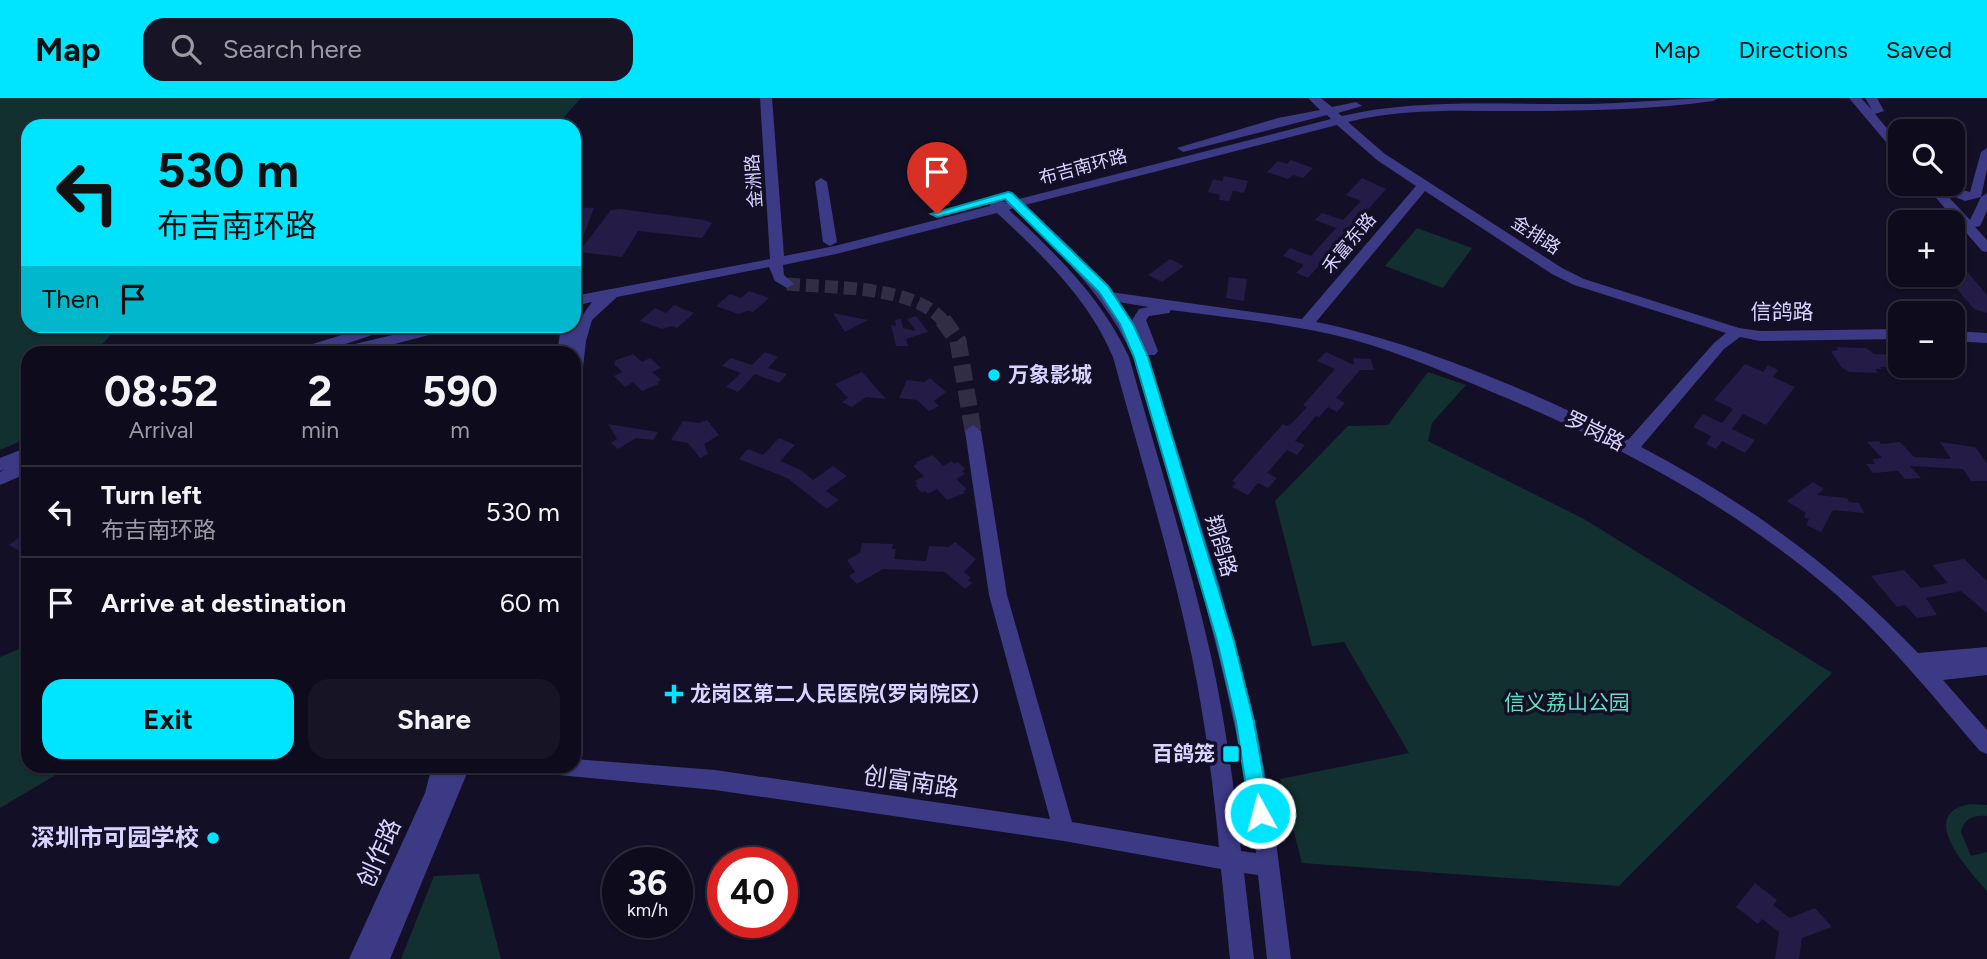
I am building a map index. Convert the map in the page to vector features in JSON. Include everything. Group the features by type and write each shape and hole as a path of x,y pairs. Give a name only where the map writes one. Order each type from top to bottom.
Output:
{"street":[{"name":"金洲路","path":"756,267 766,278 787,284 776,275 766,98"},
{"path":"1282,121 1305,107 1307,98"},
{"name":"金排路","path":"1314,98 1331,110 1381,157 1557,271 1579,282 1662,306 1737,332"},
{"path":"1331,110 1382,102 1493,98"},
{"name":"布吉南环路","path":"581,299 756,267 816,249 830,242 1013,200 1282,121 1331,110 1373,114 1438,107 1667,106 1713,98"},
{"path":"1842,98 1869,107 1888,134"},
{"path":"1855,98 1869,107 1888,126"},
{"path":"1869,107 1871,98"},
{"name":"布吉南环路","path":"1013,200 1072,190 1302,130 1331,110"},
{"path":"1302,130 1337,131 1381,157"},
{"path":"1963,196 1976,194 1979,174 1987,152"},
{"path":"821,182 830,242"},
{"name":"禾富东路","path":"1305,325 1423,186"},
{"path":"1048,235 1048,211 1072,190"},
{"path":"1941,196 1987,248"},
{"path":"1952,196 1987,236"},
{"path":"1975,223 1987,197"},
{"name":"翔鸽路","path":"1013,200 1110,296 1134,340 1149,383 1234,677 1254,769 1279,959"},
{"name":"布吉南环路","path":"581,287 640,282 777,259 951,223 996,204"},
{"path":"996,204 1087,297 1109,329 1121,357 1189,607 1218,749 1242,959"},
{"path":"951,223 989,221 1020,229"},
{"path":"579,346 584,319 592,307 619,294"},
{"name":"罗岗路","path":"1110,296 1305,325 1360,337 1530,401 1631,448 1726,503 1832,581 1920,667 1987,745"},
{"path":"1149,383 1152,365 1139,320 1140,315 1153,310 1194,309"},
{"name":"信鸽路","path":"1631,448 1719,346 1737,332 1760,336 1888,334"},
{"path":"323,346 363,333"},
{"path":"366,346 419,333"},
{"path":"1965,337 1987,338"},
{"path":"973,431 999,595 1064,831"},
{"path":"0,465 21,456"},
{"path":"0,479 21,469"},
{"path":"1920,667 1987,655"},
{"path":"1920,667 1987,667"},
{"name":"创富南路","path":"581,769 715,780 1064,831 1267,866"},
{"name":"创作路","path":"361,959 435,793 441,773"},
{"name":"创作路","path":"378,959 457,773"}],"green space":[{"path":"0,98 581,98 562,119 21,119 21,333 113,333 100,346 21,346 21,441 0,450"},
{"path":"1417,228 1472,248 1443,288 1385,266"},
{"name":"信义荔山公园","path":"1428,372 1466,385 1432,423 1428,441 1584,519 1832,673 1619,886 1302,863 1280,779 1409,753 1344,642 1312,646 1275,501 1348,426 1388,425"},
{"path":"21,648 21,773 59,773 0,808 0,657"},
{"path":"1970,804 1987,805 1987,816 1970,818 1964,823 1961,832 1971,856 1987,852 1987,891 1960,857 1947,831 1947,819 1954,810"},
{"path":"479,874 501,959 401,959 434,876"}],"building":[{"path":"1291,160 1313,168 1303,178 1293,175 1288,179 1267,172 1278,161 1287,164"},
{"path":"1224,176 1248,181 1244,193 1233,191 1229,201 1219,200 1220,195 1208,192 1213,179 1222,181"},
{"path":"1362,178 1386,189 1308,278 1296,273 1304,265 1283,256 1290,248 1311,256 1336,228 1315,220 1322,213 1343,220 1361,201 1346,195"},
{"path":"581,207 594,208 581,242"},
{"path":"620,209 712,223 702,238 638,231 622,257 581,252 611,210"},
{"path":"1170,259 1184,266 1162,282 1148,275"},
{"path":"1965,269 1987,295 1987,313 1974,309 1955,287 1965,287"},
{"path":"1229,277 1247,279 1244,301 1226,298"},
{"path":"749,291 769,298 753,312 738,314 716,306 730,294 741,298"},
{"path":"674,305 694,313 677,328 672,326 662,329 640,321 655,308 666,313"},
{"path":"833,313 868,320 845,332"},
{"path":"916,316 928,332 906,339 908,346 896,346 891,325 896,326 895,320 901,319 903,328 916,331 907,319"},
{"path":"1836,347 1866,348 1874,354 1888,355 1888,367 1875,369 1878,373 1849,372 1841,367 1831,351 1838,350"},
{"path":"765,352 778,357 768,368 787,374 779,383 755,374 738,392 726,387 741,373 722,366 731,358 752,365"},
{"path":"1326,352 1354,365 1353,358 1371,359 1374,370 1360,370 1336,398 1345,403 1337,412 1328,407 1319,417 1316,416 1295,441 1305,445 1297,455 1287,450 1267,473 1277,478 1268,488 1258,483 1248,495 1232,487 1236,483 1232,481 1283,424 1286,426 1292,423 1307,407 1303,405 1335,369 1317,361"},
{"path":"633,354 642,362 650,358 661,368 652,372 661,380 657,382 659,384 642,391 633,382 625,387 614,376 622,372 614,364 616,360"},
{"path":"1745,364 1763,372 1768,365 1778,370 1773,377 1795,387 1766,425 1743,414 1732,429 1755,440 1745,453 1722,441 1716,449 1706,444 1711,436 1693,427 1703,414 1722,423 1733,409 1714,400"},
{"path":"862,372 886,399 866,397 852,407 842,402 848,398 835,384"},
{"path":"930,378 946,392 934,401 939,406 929,411 917,400 899,398 907,380 924,382"},
{"path":"707,420 719,435 704,444 708,454 700,458 688,443 671,440 683,421 699,423"},
{"path":"608,424 658,432 653,440 636,438 618,449 611,443 617,439"},
{"path":"779,438 795,445 780,461 799,469 813,480 833,466 847,476 826,491 839,500 827,509 787,478 739,459 748,449 763,455"},
{"path":"1879,441 1881,444 1900,442 1914,457 1951,459 1940,442 1975,447 1987,463 1987,481 1971,481 1963,469 1910,466 1921,478 1905,479 1898,471 1873,473 1866,464 1875,464 1872,459 1882,458 1867,442"},
{"path":"933,455 943,466 952,461 954,464 958,462 965,469 962,471 965,474 956,479 967,489 963,491 965,493 947,500 937,489 928,494 925,491 922,493 915,485 918,484 915,481 924,476 913,466"},
{"path":"1813,482 1824,489 1817,495 1847,498 1849,502 1859,503 1864,513 1833,510 1821,532 1806,525 1809,519 1804,517 1806,513 1787,501"},
{"path":"21,536 21,552 9,545"},
{"path":"955,542 976,559 964,572 971,578 968,580 972,583 965,589 945,572 883,569 857,584 849,576 855,572 847,560 860,553 862,543 893,544 892,549 896,549 894,559 926,561 929,546 949,547"},
{"path":"1964,559 1987,581 1987,613 1961,591 1926,598 1937,615 1917,618 1905,605 1897,607 1871,576 1904,570 1921,588 1948,583 1932,565"},
{"path":"1755,883 1777,900 1773,905 1790,918 1815,908 1832,927 1802,938 1799,959 1775,959 1779,932 1762,919 1758,924 1736,907"}],"tunnel":[{"path":"787,284 848,288 893,295 914,301 931,310 944,322"},
{"path":"943,320 958,341 973,431"}],"place":[{"name":"万象影城","path":"994,375"},
{"name":"龙岗区第二人民医院(罗岗院区)","path":"674,694"},
{"name":"百鸽笼","path":"1231,754"},
{"name":"深圳市可园学校","path":"213,838"}],"route":[{"path":"937,214 1008,195 1104,289 1127,324 1141,357 1225,641 1245,722 1260,813"}]}
